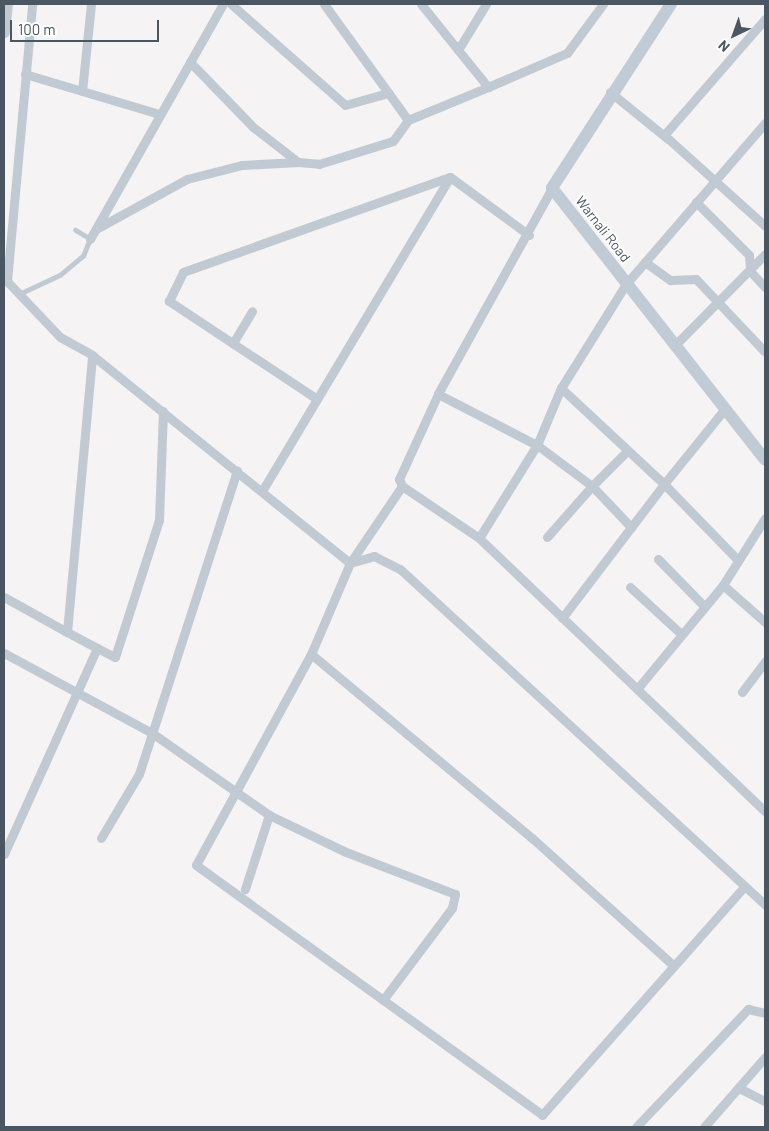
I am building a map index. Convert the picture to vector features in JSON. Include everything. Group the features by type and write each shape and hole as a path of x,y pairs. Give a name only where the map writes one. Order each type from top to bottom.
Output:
{"main road":[{"path":"552,188 610,92 671,4"},
{"name":"Warnali Road","path":"552,188 626,284 677,343 724,410 765,460"}],"street":[{"path":"4,32 6,4"},
{"path":"32,4 5,280 60,337 92,355 262,490 350,563"},
{"path":"82,91 91,4"},
{"path":"90,239 159,114 223,4"},
{"path":"231,4 345,105 388,93"},
{"path":"324,4 408,120"},
{"path":"421,4 488,88"},
{"path":"458,50 486,4"},
{"path":"96,230 187,179 242,165 298,162 319,164 393,141 408,120 488,88 567,53 603,4"},
{"path":"668,139 664,135 765,20"},
{"path":"190,62 252,127 298,162"},
{"path":"25,74 159,114"},
{"path":"610,92 716,179 765,226"},
{"path":"479,538 538,445 561,388 626,284 765,122"},
{"path":"450,177 529,235"},
{"path":"317,399 169,301 183,272 450,177"},
{"path":"262,490 317,399 334,363 450,177"},
{"path":"552,188 529,235 438,394 399,478 402,486 479,538 765,811"},
{"path":"696,202 750,255 750,271 765,287"},
{"path":"677,343 765,254"},
{"path":"645,262 670,280 696,279 717,304 765,352"},
{"path":"233,343 252,311"},
{"path":"67,632 92,355"},
{"path":"561,388 664,484 737,558"},
{"path":"438,394 538,445 592,486 631,527"},
{"path":"562,618 664,484 724,410"},
{"path":"4,597 115,657 159,520 163,411"},
{"path":"547,537 592,486 627,451"},
{"path":"101,838 139,774 237,470"},
{"path":"402,486 350,563 311,654 196,865 542,1115 744,886"},
{"path":"637,689 680,633 723,585 737,558 765,518"},
{"path":"350,563 374,556 400,569 765,905"},
{"path":"658,559 704,606"},
{"path":"723,585 765,622"},
{"path":"630,587 680,633"},
{"path":"4,854 97,648"},
{"path":"4,653 152,733 269,815 346,852 455,894 452,908 383,1000"},
{"path":"311,654 532,838 674,966"},
{"path":"742,692 765,661"},
{"path":"245,889 269,815"},
{"path":"636,1127 748,1008 765,1013"},
{"path":"704,1127 765,1057"},
{"path":"739,1088 765,1101"}],"lane":[{"path":"17,294 60,274 83,256 90,239 75,230"}]}
